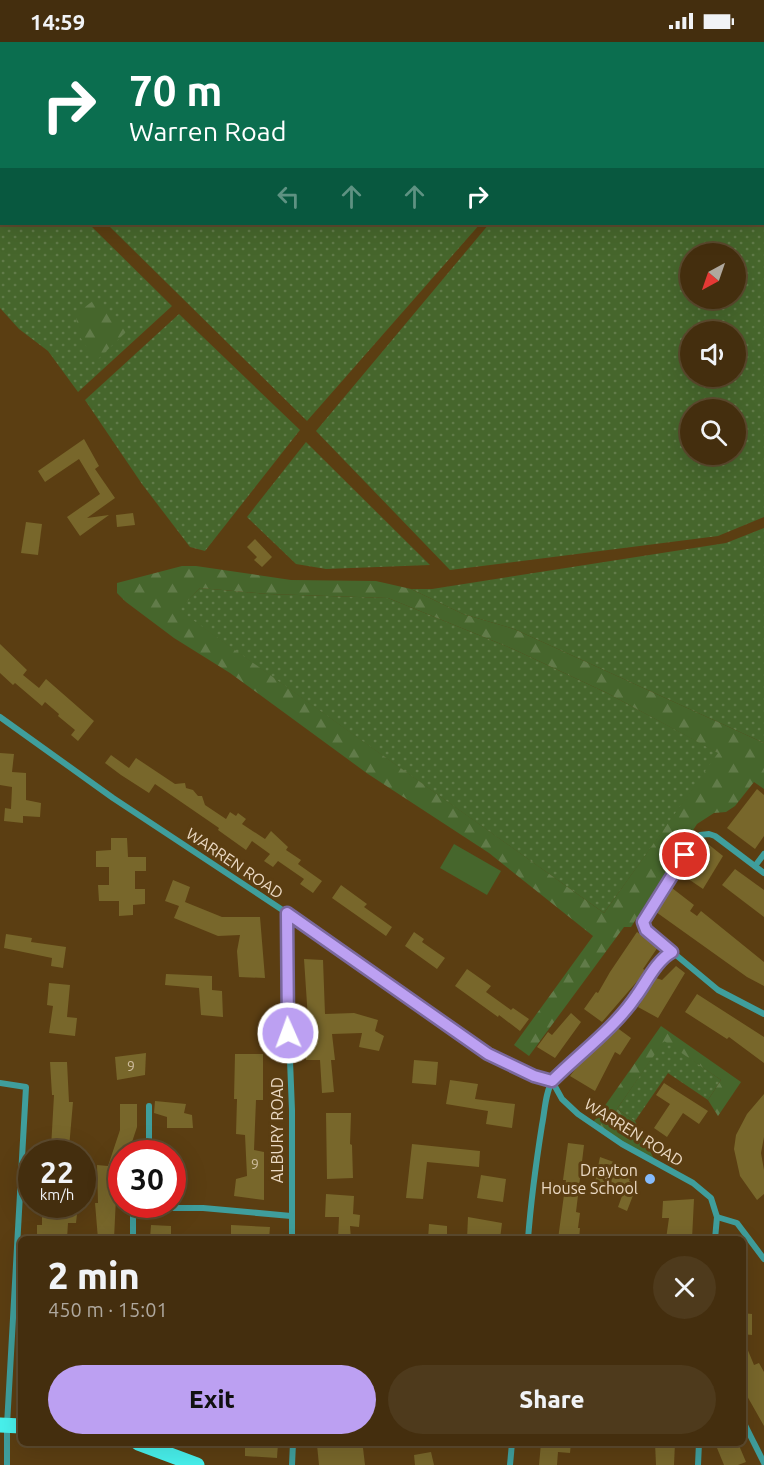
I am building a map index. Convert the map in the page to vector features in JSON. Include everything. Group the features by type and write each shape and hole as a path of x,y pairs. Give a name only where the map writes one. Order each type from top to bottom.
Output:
{"main road":[{"path":"146,1446 197,1465"}],"street":[{"name":"WARREN ROAD","path":"1,720 113,798 287,913 488,1054 534,1076 552,1081 562,1099 578,1114 611,1137 700,1188 711,1198 717,1217"},
{"path":"764,873 715,836 700,835 643,922 646,930 672,952 683,958 718,990 764,1014"},
{"path":"755,866 764,854"},
{"name":"ALBURY ROAD","path":"287,913 286,986 292,1110 292,1236"},
{"path":"528,1236 532,1186 552,1081 615,1022 636,998 664,958 672,952"},
{"path":"0,1083 26,1087 19,1236"},
{"path":"148,1106 149,1140"},
{"path":"186,1208 291,1216"},
{"path":"715,1236 717,1217 736,1223 764,1259"},
{"path":"133,1218 133,1236"},
{"path":"7,1465 18,1246"},
{"path":"746,1427 764,1463"},
{"path":"292,1446 292,1465"},
{"path":"510,1465 512,1446"},
{"path":"698,1465 699,1446"}],"green space":[{"path":"0,225 90,225 172,306 78,392 48,351 19,329 0,308"},
{"path":"108,225 479,225 307,421"},
{"path":"488,225 764,225 764,517 718,536 450,570 316,431"},
{"path":"94,300 128,330 96,361 78,334 76,314"},
{"path":"179,314 300,430 205,551 190,547 142,484 85,400"},
{"path":"306,442 430,565 326,569 296,564 247,517"},
{"path":"764,528 764,743 514,629 463,614 411,589 432,589 726,543"},
{"path":"182,566 196,566 291,580 376,581 411,589 463,614 514,629 764,743 764,789 754,782 735,806 726,812 714,813 697,824 631,927 624,927 529,1056 514,1045 593,936 489,853 368,774 230,673 174,638 126,602 117,593 117,583","holes":["200,588 268,594 388,598 513,649 607,693 718,753 604,913 179,610"]},
{"path":"200,588 268,594 388,598 513,649 607,693 719,753 604,913 178,610"},
{"path":"454,844 501,871 487,895 440,868"},
{"path":"661,1026 741,1082 718,1116 708,1100 721,1080 664,1041 617,1109 635,1121 656,1163 592,1124"},
{"path":"664,1040 721,1080 708,1100 668,1073 635,1121 617,1109"}],"building":[{"path":"84,439 99,466 95,469 115,498 87,518 109,515 80,536 67,517 100,494 79,459 45,482 38,471"},
{"path":"133,513 135,525 117,527 116,515"},
{"path":"26,522 42,524 38,555 21,553"},
{"path":"255,539 272,557 262,567 254,560 257,557 247,547"},
{"path":"0,644 27,670 23,675 39,688 46,679 94,721 78,741 71,735 75,730 58,716 59,714 45,702 42,706 0,673"},
{"path":"0,753 14,754 12,772 26,773 26,800 41,803 40,817 23,816 23,823 4,821 5,808 11,809 12,787 0,785"},
{"path":"111,755 129,768 136,758 175,784 185,783 186,788 202,796 205,805 226,819 230,812 236,816 238,813 246,819 242,824 265,839 271,831 288,847 286,850 301,860 298,864 322,881 313,893 300,884 304,879 278,861 273,867 264,861 270,854 252,841 246,850 218,830 219,828 155,784 149,793 121,775 105,763"},
{"path":"757,789 764,795 764,836 755,849 727,828"},
{"path":"111,838 127,838 128,857 146,857 146,871 135,871 135,889 145,889 145,904 133,905 133,915 119,916 119,901 99,901 98,885 109,885 109,867 96,867 96,851 111,850"},
{"path":"703,840 723,856 703,889 681,874"},
{"path":"735,869 764,890 764,917 722,885"},
{"path":"173,880 190,887 185,902 222,917 260,917 265,978 239,977 237,951 240,935 218,936 174,918 179,906 165,901"},
{"path":"341,885 367,904 364,907 392,927 386,936 332,898"},
{"path":"672,888 694,905 690,911 697,916 701,911 764,962 764,986 747,977 656,912"},
{"path":"414,932 424,939 422,942 445,958 437,969 405,946"},
{"path":"637,932 658,947 643,969 645,970 640,978 602,1022 584,1009 596,992 598,993"},
{"path":"6,934 32,938 31,942 66,947 63,968 51,966 52,958 4,948"},
{"path":"304,959 323,960 325,1014 354,1013 378,1020 375,1031 384,1036 379,1051 359,1047 362,1033 332,1034 335,1060 331,1060 334,1092 322,1093 320,1060 306,1060 306,1049 310,1049"},
{"path":"676,966 685,973 658,1018 638,1007 656,978 662,980"},
{"path":"467,969 491,986 486,992 511,1010 513,1008 529,1019 520,1031 455,986"},
{"path":"166,974 212,976 212,990 222,991 223,1017 201,1015 199,988 165,985"},
{"path":"49,983 70,985 67,1017 77,1018 75,1036 49,1033 53,1006 47,1005"},
{"path":"697,994 764,1037 764,1063 729,1037 727,1039 685,1012"},
{"path":"571,1013 581,1022 555,1058 537,1047 548,1032 552,1035"},
{"path":"616,1027 631,1038 620,1055 615,1052 595,1091 570,1076 589,1051"},
{"path":"146,1053 145,1075 117,1080 115,1057"},
{"path":"235,1054 263,1054 263,1100 256,1100 254,1150 264,1152 264,1200 234,1196 236,1179 247,1176 245,1135 236,1134"},
{"path":"414,1060 438,1062 436,1085 412,1083"},
{"path":"50,1062 67,1062 69,1102 73,1102 70,1140 51,1140 54,1095 52,1095"},
{"path":"450,1080 478,1084 475,1099 515,1104 512,1128 486,1124 488,1111 446,1104"},
{"path":"664,1083 708,1111 699,1124 683,1113 667,1137 654,1128 670,1104 656,1095"},
{"path":"764,1094 764,1137 761,1153 764,1194 757,1200 740,1176 734,1149 736,1135 747,1114"},
{"path":"155,1101 186,1104 184,1113 192,1115 193,1128 167,1128 167,1117 154,1113"},
{"path":"120,1104 137,1104 137,1127 133,1140 117,1140 120,1130"},
{"path":"326,1113 351,1113 350,1144 352,1145 353,1178 327,1179"},
{"path":"568,1143 584,1145 576,1212 580,1213 579,1236 558,1236 566,1180 563,1180"},
{"path":"412,1144 480,1151 479,1167 427,1162 423,1199 406,1198"},
{"path":"600,1157 633,1169 629,1181 637,1185 627,1211 618,1207 622,1196 594,1186"},
{"path":"97,1165 108,1166 108,1218 115,1218 114,1236 98,1236"},
{"path":"481,1175 506,1179 503,1202 477,1198"},
{"path":"326,1194 354,1196 353,1214 360,1215 359,1227 350,1226 351,1236 338,1236 339,1217 325,1217"},
{"path":"694,1199 692,1236 666,1236 669,1218 662,1218 663,1201"},
{"path":"468,1217 502,1223 500,1236 467,1236"},
{"path":"42,1218 77,1218 76,1223 68,1223 67,1236 37,1236 37,1225 42,1225"},
{"path":"429,1224 447,1226 447,1236 428,1236"},
{"path":"151,1225 171,1226 171,1236 150,1236"},
{"path":"231,1225 270,1227 269,1236 231,1236"},
{"path":"746,1313 752,1314 752,1335 746,1334"},
{"path":"746,1346 754,1365 759,1363 764,1372 764,1426 746,1394"},
{"path":"245,1446 278,1446 277,1458 245,1456"},
{"path":"317,1446 363,1448 365,1465 319,1465"},
{"path":"541,1446 571,1446 570,1453 558,1452 557,1465 539,1465"},
{"path":"655,1446 675,1446 674,1465 656,1465"},
{"path":"739,1446 746,1462 738,1465 724,1465 717,1448"},
{"path":"431,1452 434,1465 415,1465 414,1455"}],"place":[{"name":"Drayton House School","path":"650,1179"}],"route":[{"path":"288,1033 287,913 488,1054 534,1076 552,1081 615,1022 636,998 664,958 672,952 646,930 643,922 663,894 685,855"}]}
